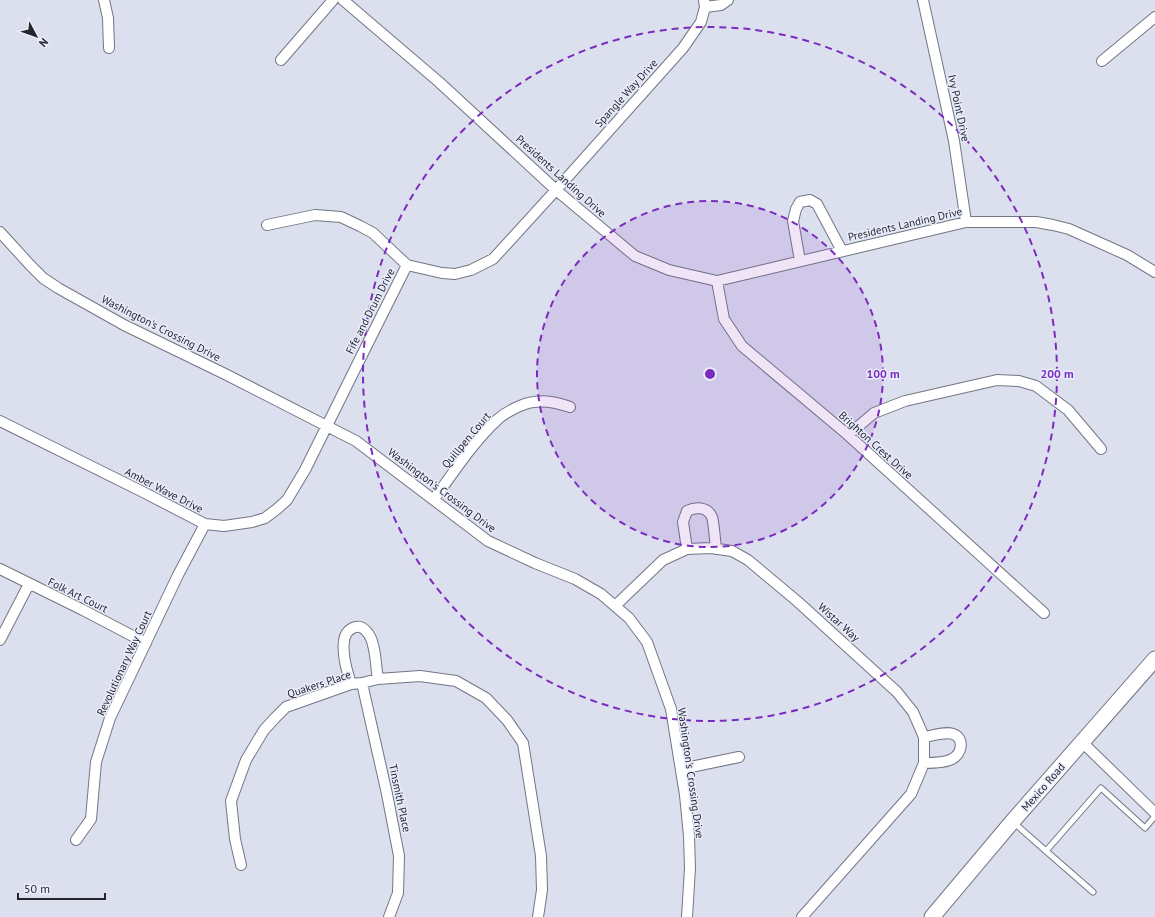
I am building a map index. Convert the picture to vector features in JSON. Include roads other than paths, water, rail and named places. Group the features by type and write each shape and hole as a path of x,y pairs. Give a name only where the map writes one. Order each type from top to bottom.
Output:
{"main road":[{"name":"Mexico Road","path":"932,917 1012,822 1155,659"}],"street":[{"path":"104,0 108,18 109,48"},
{"path":"281,60 333,0"},
{"name":"Presidents Landing Drive","path":"344,0 439,82 556,190 635,256 669,270 717,281 966,222 1036,222 1069,229 1127,255 1154,270"},
{"name":"Spangle Way Drive","path":"556,190 683,48 701,22 705,3 721,5 728,0"},
{"name":"Ivy Point Drive","path":"923,0 954,141 966,222"},
{"path":"1102,61 1155,17"},
{"name":"Fife and Drum Drive","path":"327,425 407,265 442,273 455,274 471,270 493,259 556,190"},
{"name":"Presidents Landing Drive","path":"800,261 793,220 800,202 810,200 816,204 842,251"},
{"path":"267,225 315,216 341,217 373,233 407,265"},
{"name":"Washington's Crossing Drive","path":"0,232 43,278 58,288 124,325 225,374 356,441 488,541 535,563 576,579 601,594 628,618 647,642 671,709 689,836 690,868 687,917"},
{"name":"Brighton Crest Drive","path":"717,281 724,319 742,346 848,435 1044,613"},
{"path":"848,435 874,413 905,401 997,380 1019,381 1036,386 1068,410 1101,449"},
{"name":"Quillpen Court","path":"434,499 479,440 499,418 515,408 533,402 551,401 570,407"},
{"name":"Amber Wave Drive","path":"0,421 205,524 224,526 252,522 265,518 287,500 305,470 327,425"},
{"path":"687,549 683,522 687,511 695,507 705,509 712,516 716,549"},
{"name":"Revolutionary Way Court","path":"76,840 91,819 96,762 110,718 178,575 205,524"},
{"name":"Wistar Way","path":"615,606 663,560 687,549 716,549 732,551 748,560 797,600 897,692 913,712 924,737 924,763 911,794 802,917"},
{"name":"Folk Art Court","path":"0,569 146,643"},
{"path":"0,640 29,584"},
{"path":"350,684 345,662 344,642 347,632 353,628 363,628 367,631 373,644 378,679"},
{"name":"Quakers Place","path":"241,865 235,838 231,801 246,760 264,730 286,707 350,684 378,679 420,676 456,681 486,698 507,720 523,743 542,856 542,890 538,917"},
{"name":"Tinsmith Place","path":"362,683 387,794 399,856 398,893 389,917"},
{"path":"924,737 946,733 952,734 961,741 961,746 958,753 952,759 924,763"},
{"path":"1082,742 1155,813"},
{"path":"680,769 739,757"}],"lane":[{"path":"1046,851 1101,788 1145,828 1155,816"},
{"path":"1012,822 1093,892"}]}
